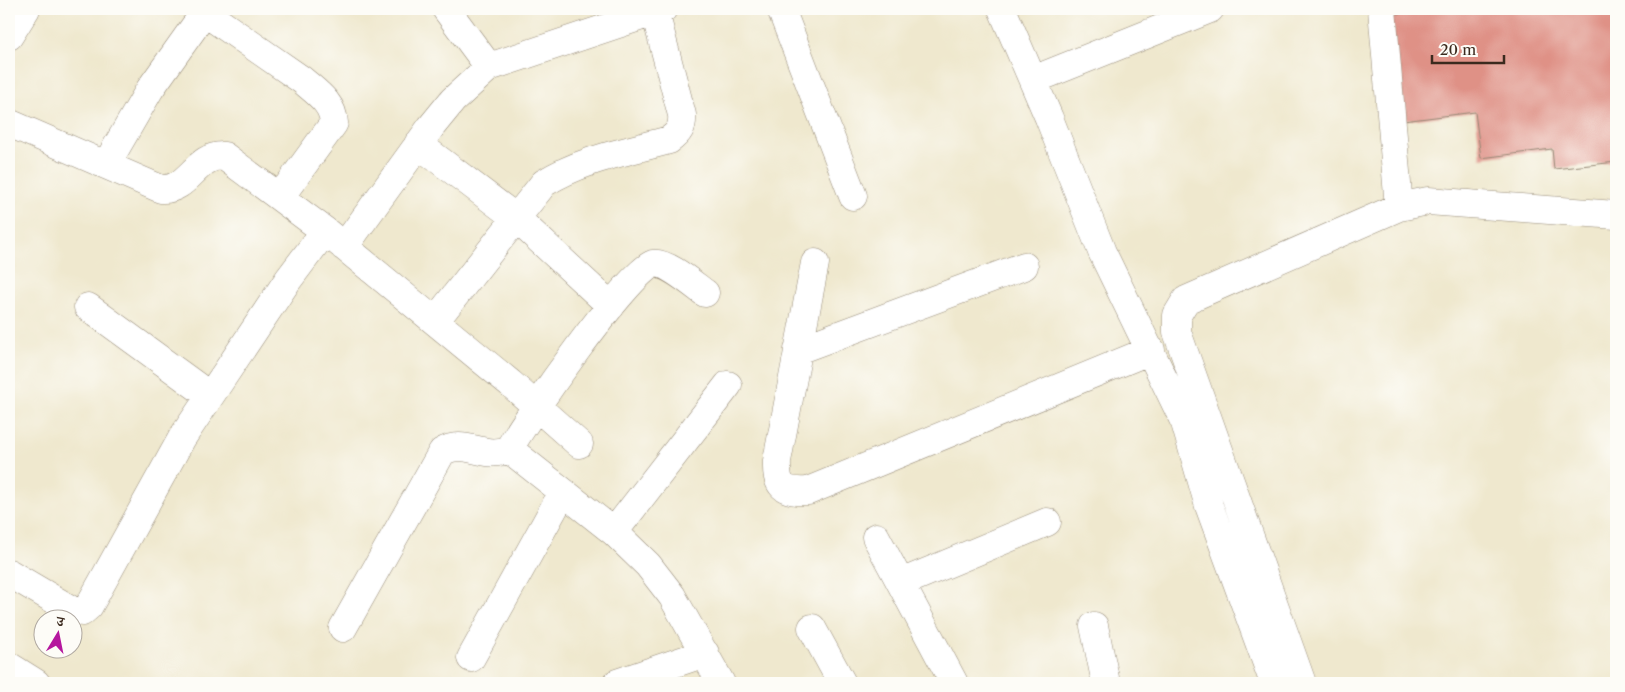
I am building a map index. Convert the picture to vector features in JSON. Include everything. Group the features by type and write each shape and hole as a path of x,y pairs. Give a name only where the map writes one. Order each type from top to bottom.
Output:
{"street":[{"path":"9,36 26,9"},
{"path":"446,9 490,67"},
{"path":"780,9 853,196"},
{"path":"1002,9 1033,80 1102,252 1185,422 1209,506 1274,683"},
{"path":"1033,80 1210,9"},
{"path":"1382,9 1399,207"},
{"path":"106,165 150,89 204,10 302,80 318,93 333,113 334,123 280,197"},
{"path":"9,573 70,609 82,612 89,606 182,438 288,280 334,239 418,144 453,100 490,67 659,10 682,115 683,125 678,134 669,140 564,171 544,183 435,321"},
{"path":"9,123 160,189 170,190 177,187 207,158 216,155 224,156 334,239 435,321 579,444"},
{"path":"418,144 516,218 611,306"},
{"path":"1302,683 1178,332 1178,315 1186,300 1399,207 1428,201 1616,215"},
{"path":"815,263 777,461 776,475 781,486 793,492 808,491 1151,350"},
{"path":"343,628 442,452 450,447 462,446 494,454 508,449 535,405 611,306 644,270 654,264 665,265 705,293"},
{"path":"798,350 1024,266"},
{"path":"88,307 210,396"},
{"path":"614,532 728,385"},
{"path":"508,449 614,532 648,565 672,596 720,683"},
{"path":"471,658 563,492"},
{"path":"901,583 1047,522"},
{"path":"876,537 954,683"},
{"path":"1094,626 1106,683"},
{"path":"812,628 842,683"},
{"path":"617,683 705,653"},
{"path":"9,666 36,683"}],"building":[{"path":"1436,9 1616,9 1616,162 1554,169 1552,149 1481,158 1475,112 1403,121 1389,15"}]}
